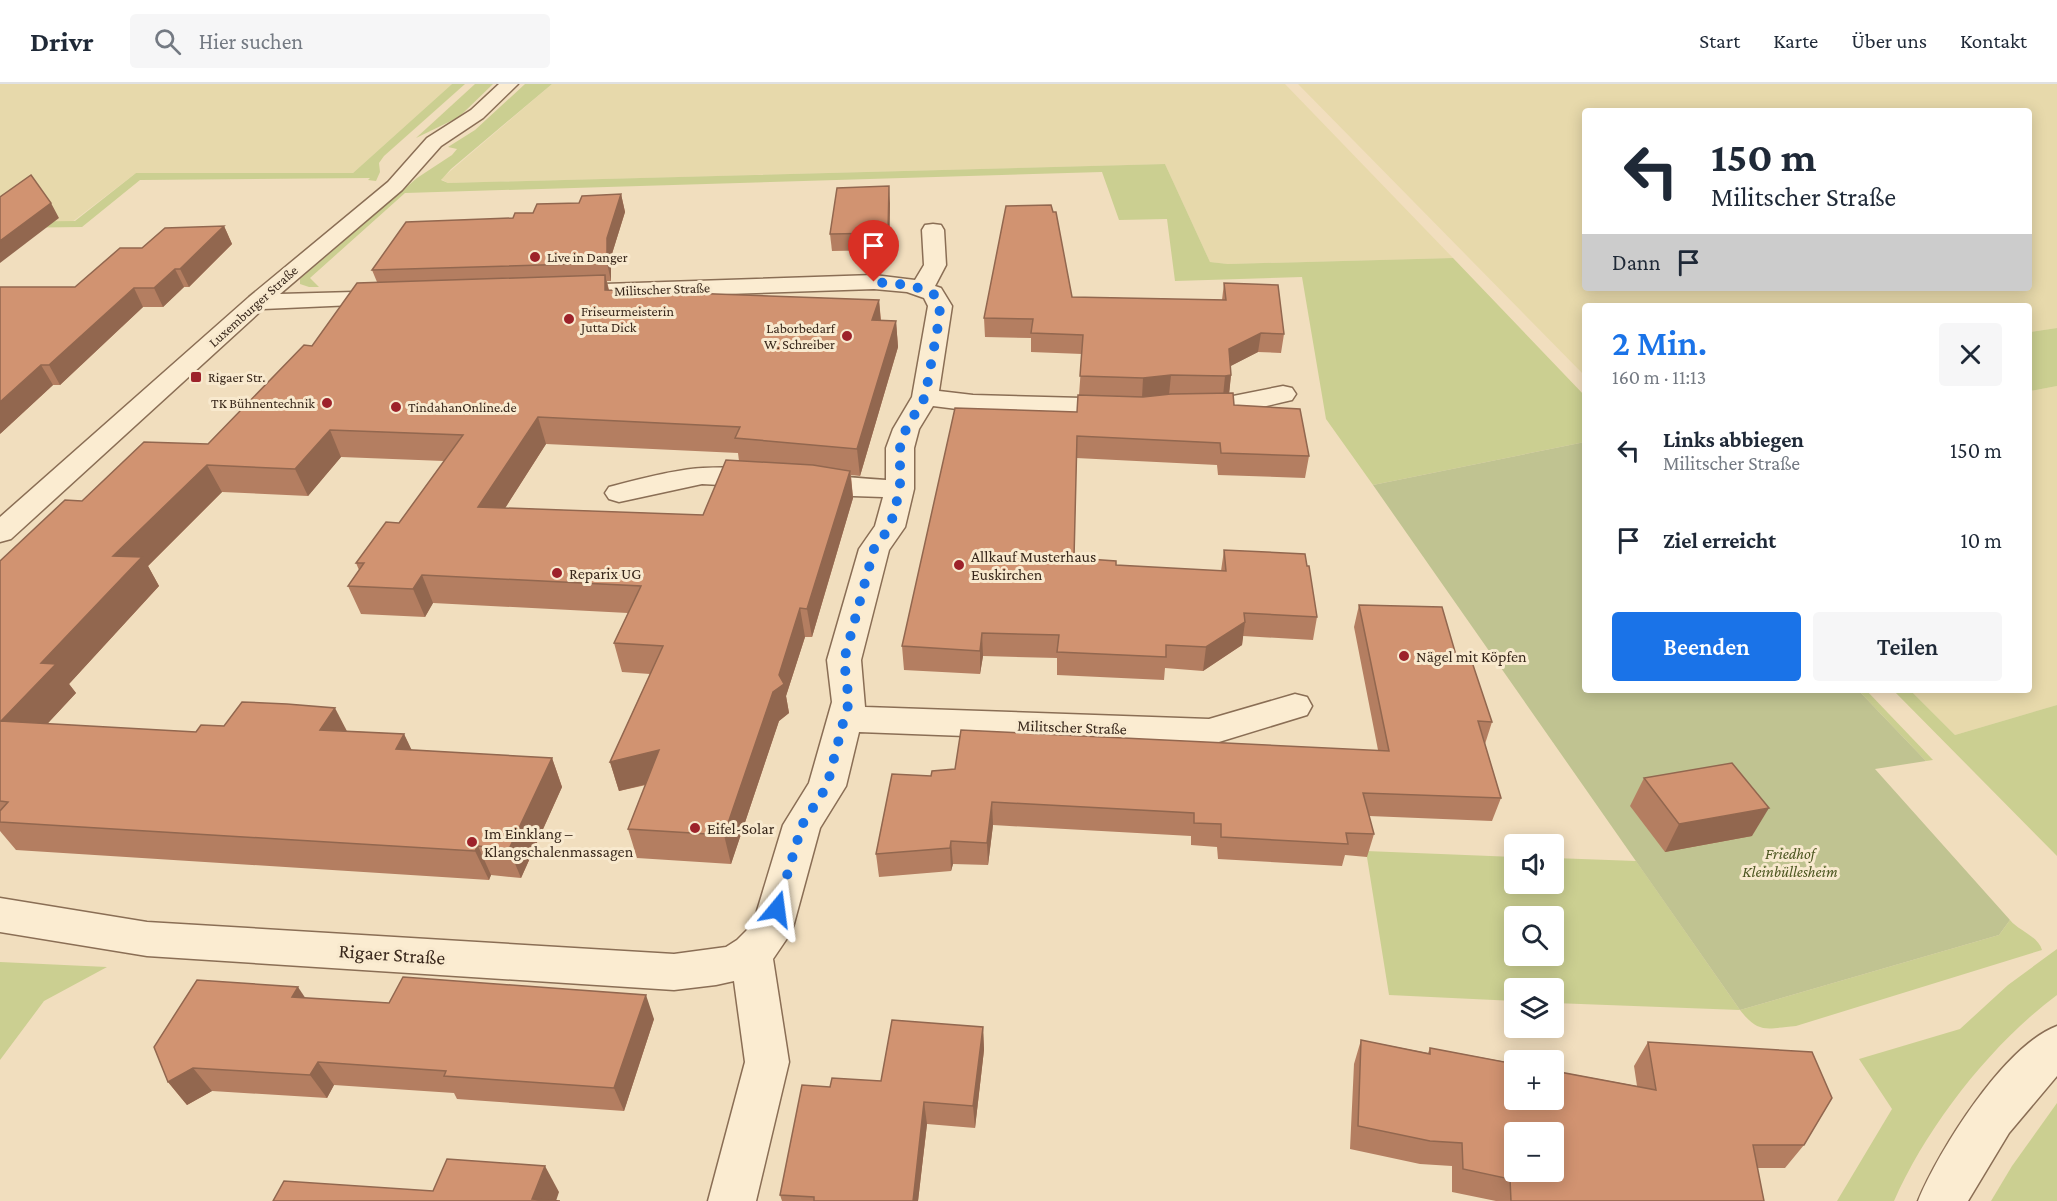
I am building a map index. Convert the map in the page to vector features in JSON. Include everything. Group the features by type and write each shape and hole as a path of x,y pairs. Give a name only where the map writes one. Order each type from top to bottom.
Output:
{"street":[{"name":"Luxemburger Straße","path":"0,533 258,302 394,186 434,142 477,114 509,84"},
{"path":"732,1201 767,1062 761,943 802,825 827,786 849,702 844,660 874,549 890,527 900,489 900,448 906,429 925,397 940,306 933,293 922,288 935,265 933,230"},
{"name":"Militscher Straße","path":"551,293 874,282 922,288"},
{"path":"258,302 408,298"},
{"path":"1169,405 1223,406 1283,394"},
{"path":"925,397 974,403 1142,408"},
{"path":"620,493 702,476 817,481 853,487 900,489"},
{"name":"Militscher Straße","path":"844,719 1209,732 1295,706"},
{"name":"Rigaer Straße","path":"0,915 147,939 674,972 727,966 761,943"},
{"path":"1942,1201 1973,1145 2004,1101 2057,1046"}],"shaded area":[{"path":"0,84 452,84 353,173 136,173 72,222 0,222"},
{"path":"552,84 1285,84 1453,258 1228,264 1210,262 1165,164 448,183 441,179"},
{"path":"1298,84 2057,84 2057,328 2032,332 2032,303 1582,303 1582,373"},
{"path":"2057,386 2057,705 1955,735 1913,693 2032,693 2032,391"}],"green space":[{"path":"452,84 465,84 384,156 379,163 380,172 376,181 368,180 370,178 140,180 82,227 0,228 0,222 75,221 136,173 353,173"},
{"path":"475,84 493,84 459,117 416,138"},
{"path":"525,84 552,84 441,180 448,183 1165,164 1210,262 1228,264 1453,258 1582,393 1582,443 1373,485 1326,419 1302,277 1175,281 1167,219 1119,220 1102,172 405,193 310,278 319,287 300,284 300,279 417,178 452,155 457,149 448,147 475,130"},
{"path":"2057,328 2057,386 2032,391 2032,332"},
{"name":"Friedhof Kleinbüllesheim","path":"1582,443 1582,693 1861,693 1926,761 1875,769 2010,920 1999,935 1740,1010 1373,485"},
{"path":"1861,693 1869,693 1933,760 1926,761"},
{"path":"1896,693 1913,693 1955,735 2057,705 2057,856"},
{"path":"1366,851 1504,857 1504,894 1564,894 1564,858 1636,861 1740,1010 1564,1003 1564,978 1504,978 1504,1000 1389,995"},
{"path":"2010,920 2037,941 2042,950 1796,1026 1765,1028 1759,1027 1740,1010 1999,935"},
{"path":"2057,949 2057,995 2008,1037 1963,1088 1924,1144 1894,1201 1837,1201 1892,1109 1859,1059 1960,1029 2008,985"},
{"path":"0,962 107,967 44,1001 0,1060"},
{"path":"2057,1103 2057,1201 1991,1201 2012,1166"}],"building":[{"path":"31,175 51,203 0,241 0,197"},
{"path":"889,186 888,233 830,234 837,188"},
{"path":"621,194 607,238 607,263 372,270 406,222 513,218 515,213 533,213 537,204 579,203 582,196"},
{"path":"1051,205 1053,212 1056,212 1072,297 1226,300 1224,283 1278,285 1284,334 1261,333 1229,349 1231,375 1171,375 1143,378 1080,376 1083,335 1031,333 1033,319 984,318 1006,206"},
{"path":"224,226 180,269 175,269 154,288 134,288 49,365 41,365 0,402 0,287 75,287 120,248 142,248 165,228"},
{"path":"605,275 605,290 879,300 872,320 896,321 857,449 735,438 740,427 538,417 478,507 703,515 726,460 813,465 850,471 807,609 800,608 779,675 784,684 773,692 724,835 628,829 659,750 610,762 663,646 614,643 641,586 422,575 413,589 348,586 364,563 356,563 386,522 399,523 463,435 330,430 295,469 207,465 113,556 142,557 41,663 56,664 1,721 196,732 201,725 224,726 242,702 287,704 335,708 320,730 404,734 396,749 552,758 509,849 478,846 475,851 0,822 0,811 8,802 0,801 0,561 65,500 82,501 144,442 208,444 304,345 312,346 357,283"},
{"path":"1233,393 1234,405 1300,409 1309,456 1221,453 1220,443 1077,436 1074,558 1116,561 1116,565 1226,571 1224,550 1305,554 1317,617 1244,613 1245,622 1206,647 1166,645 1166,657 1057,652 1059,635 982,633 980,651 902,646 955,408 1077,412 1078,395 1143,397"},
{"path":"1359,605 1442,607 1458,662 1472,662 1492,722 1478,721 1501,798 1363,793 1374,834 1346,833 1348,844 1221,837 1221,824 1194,823 1194,813 992,802 987,843 951,841 950,848 876,854 892,774 931,776 932,771 955,769 961,730 1389,751"},
{"path":"1732,763 1769,808 1679,824 1644,778"},
{"path":"403,977 646,995 614,1088 444,1076 446,1071 318,1062 310,1075 193,1068 168,1082 154,1047 197,980 298,987 292,997 389,1003"},
{"path":"892,1020 983,1027 973,1106 924,1102 913,1201 814,1201 814,1197 780,1195 802,1085 830,1087 832,1078 881,1081"},
{"path":"1361,1040 1430,1054 1430,1048 1504,1062 1504,1110 1564,1110 1564,1073 1656,1090 1648,1042 1812,1052 1832,1098 1804,1145 1753,1145 1764,1201 1511,1201 1510,1182 1564,1182 1564,1122 1504,1122 1504,1178 1463,1169 1462,1143 1430,1141 1358,1126"},
{"path":"447,1159 545,1166 532,1199 560,1201 273,1201 284,1181 433,1191"}],"place":[{"name":"Live in Danger","path":"535,257"},
{"name":"Friseurmeisterin Jutta Dick","path":"569,319"},
{"name":"Laborbedarf W. Schreiber","path":"847,336"},
{"name":"Rigaer Str.","path":"196,377"},
{"name":"TK Bühnentechnik","path":"327,403"},
{"name":"TindahanOnline.de","path":"396,407"},
{"name":"Allkauf Musterhaus Euskirchen","path":"959,565"},
{"name":"Reparix UG","path":"557,573"},
{"name":"Nägel mit Köpfen","path":"1404,656"},
{"name":"Eifel-Solar","path":"695,828"},
{"name":"Im Einklang – Klangschalenmassagen","path":"472,842"}],"route":[{"path":"777,909 802,825 827,786 849,702 844,660 874,549 890,527 900,489 900,448 906,429 925,397 939,320 940,306 933,293 910,285 874,282"}]}
